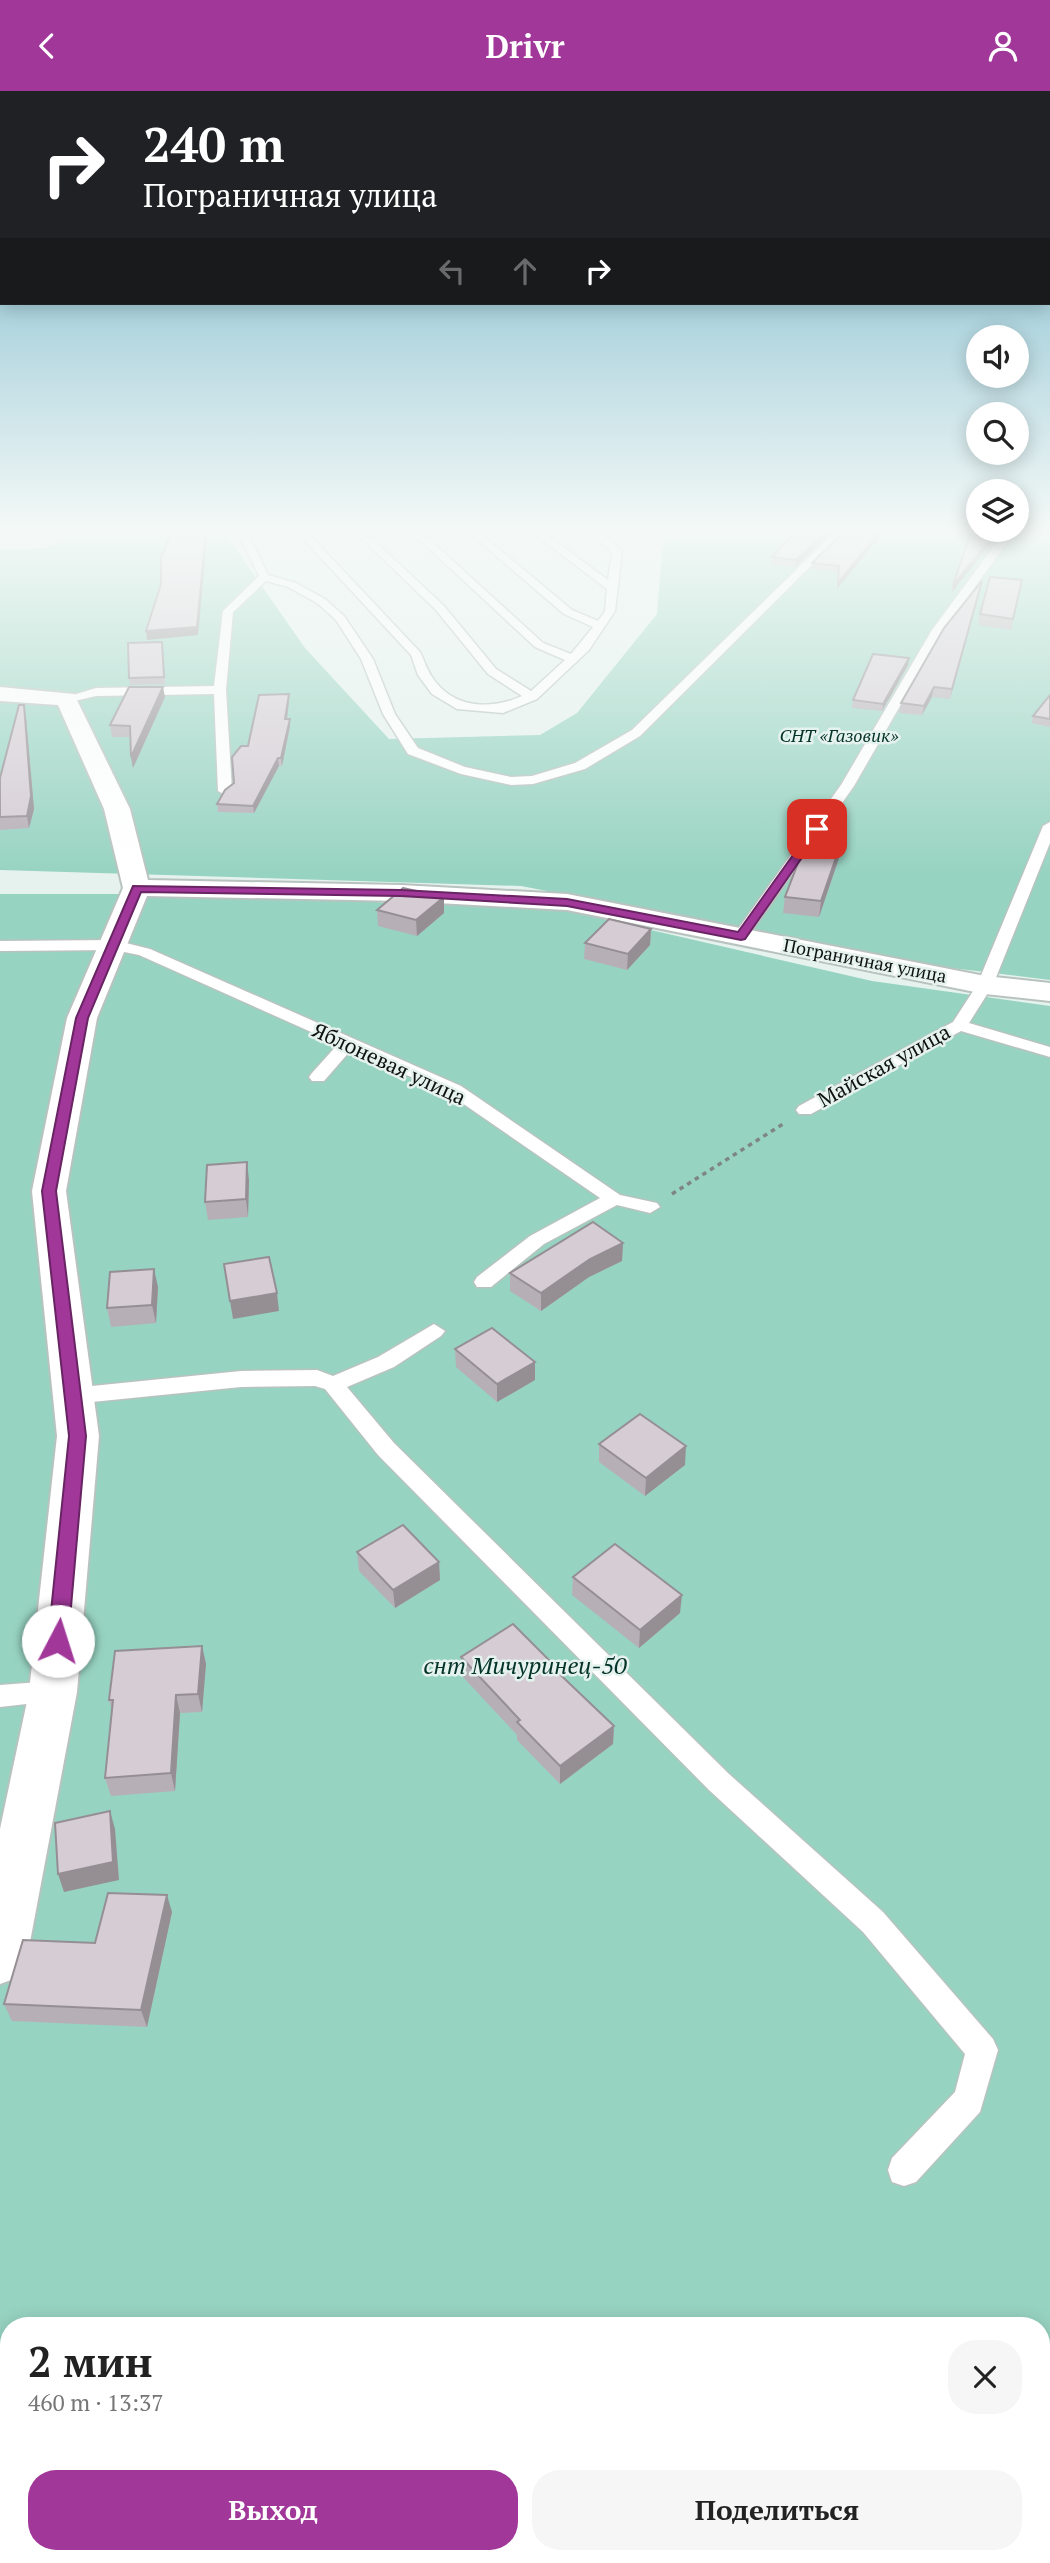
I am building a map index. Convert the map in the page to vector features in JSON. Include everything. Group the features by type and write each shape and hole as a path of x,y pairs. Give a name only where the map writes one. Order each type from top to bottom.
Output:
{"street":[{"path":"0,694 66,699 117,809 137,888 82,1018 49,1191 78,1436 53,1692 0,1958"},
{"name":"Пограничная улица","path":"137,888 401,893 567,902 985,985 1050,992"}],"lane":[{"path":"224,644 219,689 225,791"},
{"path":"357,644 367,659 389,714 413,751 461,770 511,781 533,781 580,766 636,733 726,644"},
{"path":"407,644 416,654 424,675 436,691 461,706 503,709 533,696 585,644"},
{"path":"469,644 493,673 516,691 533,696"},
{"path":"538,644 573,659"},
{"path":"741,936 847,786 928,644"},
{"path":"66,699 96,692 219,689"},
{"name":"Майская улица","path":"805,1110 959,1025 985,985 1050,826"},
{"name":"Яблоневая улица","path":"0,946 114,944 144,952 346,1044 455,1090 614,1199 650,1207"},
{"path":"959,1025 1050,1052"},
{"path":"318,1077 346,1044"},
{"path":"484,1282 537,1240 614,1199"},
{"path":"333,1384 386,1362 433,1331"},
{"path":"72,1396 241,1379 317,1378 333,1384 386,1449 719,1782 873,1922 982,2050 969,2101 904,2170"},
{"path":"0,1696 53,1692"}],"path":[{"path":"650,1207 805,1110"}],"green space":[{"name":"СНТ «Газовик»","path":"0,644 302,644 389,739 540,735 577,713 632,644 1050,644 1050,980 935,966 521,886 0,870"},
{"name":"снт Мичуринец-50","path":"0,894 186,894 564,910 872,981 1050,1006 1050,2317 0,2317"}],"building":[{"path":"128,644 162,644 164,677 129,678"},
{"path":"935,644 964,644 952,689 934,687 924,706 901,703"},
{"path":"873,654 909,658 883,704 853,700"},
{"path":"129,687 163,687 131,757 130,726 110,725"},
{"path":"289,694 285,719 290,719 281,758 278,758 253,806 217,804 225,790 234,783 232,757 241,746 248,746 259,695"},
{"path":"1050,695 1050,719 1033,716"},
{"path":"19,705 24,705 31,796 27,816 0,817 0,778"},
{"path":"811,839 841,843 821,901 785,897 803,850"},
{"path":"403,888 444,897 416,920 377,910"},
{"path":"609,919 651,929 628,954 585,943"},
{"path":"247,1162 246,1199 205,1202 207,1165"},
{"path":"593,1222 623,1243 590,1259 541,1293 510,1273"},
{"path":"269,1257 277,1293 230,1301 224,1264"},
{"path":"154,1269 152,1305 107,1308 110,1272"},
{"path":"492,1328 535,1362 497,1384 455,1349"},
{"path":"640,1414 686,1446 646,1478 599,1444"},
{"path":"403,1525 439,1562 393,1590 357,1552"},
{"path":"615,1544 682,1595 640,1630 573,1577"},
{"path":"513,1624 552,1663 549,1664 614,1726 560,1766 517,1722 520,1720 461,1657"},
{"path":"202,1646 198,1694 176,1695 171,1773 105,1778 113,1700 109,1700 115,1651"},
{"path":"110,1811 113,1862 58,1874 55,1823"},
{"path":"108,1893 167,1895 141,2010 4,2004 23,1940 95,1943"}],"route":[{"path":"58,1641 78,1436 49,1191 82,1018 137,888 401,893 567,902 741,936 817,829"}]}
